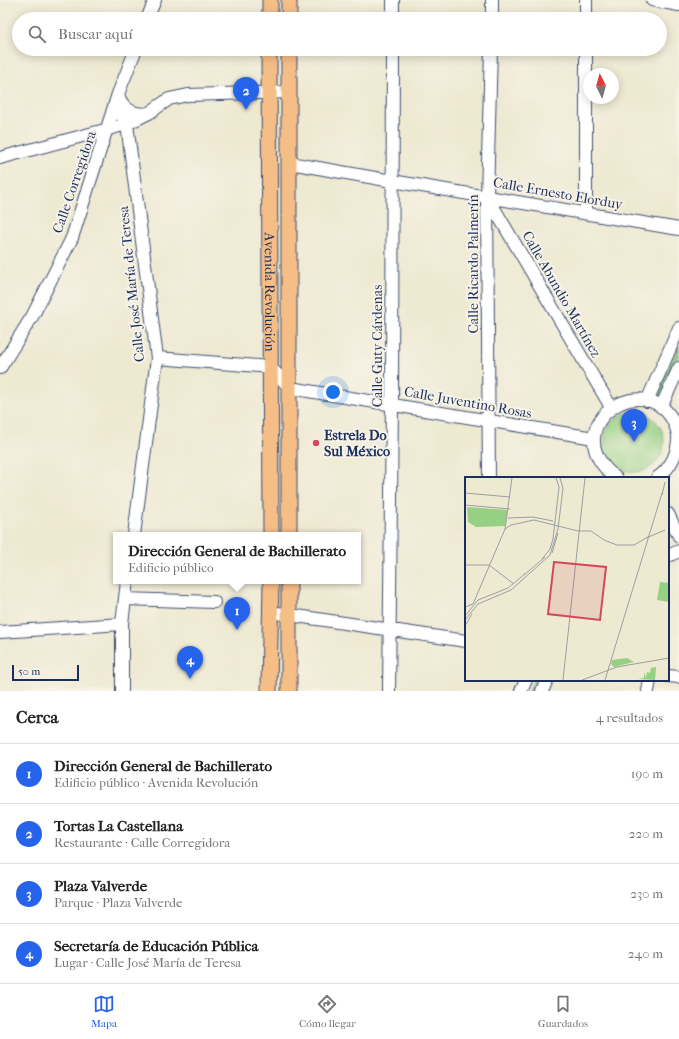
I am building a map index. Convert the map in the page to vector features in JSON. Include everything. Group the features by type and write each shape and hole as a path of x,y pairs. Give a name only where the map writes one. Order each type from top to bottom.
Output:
{"main road":[{"path":"270,0 270,12"},
{"path":"289,0 289,12"},
{"name":"Avenida Revolución","path":"269,56 271,532"},
{"name":"Avenida Revolución","path":"289,56 289,532"},
{"path":"269,691 271,584"},
{"path":"289,584 289,691"}],"street":[{"path":"150,12 155,0"},
{"path":"393,0 393,12"},
{"path":"492,0 492,12"},
{"path":"586,0 586,12"},
{"path":"652,0 679,5"},
{"path":"0,158 106,131 118,94 133,56"},
{"name":"Calle Guty Cárdenas","path":"389,691 392,404 393,56"},
{"name":"Calle Ricardo Palmerín","path":"489,477 487,197 491,56"},
{"path":"586,56 586,213"},
{"name":"Calle Corregidora","path":"0,368 33,315 72,238 106,131 127,124 149,113 169,99 188,96 289,92"},
{"path":"118,94 120,100 127,109 137,113 149,113"},
{"path":"112,112 120,114 124,117 127,124"},
{"name":"Calle José María de Teresa","path":"127,124 157,358 134,532"},
{"name":"Calle Ernesto Elorduy","path":"290,163 679,229"},
{"name":"Calle Abundio Martínez","path":"487,197 611,407"},
{"path":"648,401 679,328"},
{"path":"157,358 270,367 290,388"},
{"path":"661,407 679,368"},
{"name":"Calle Juventino Rosas","path":"290,388 594,438"},
{"path":"614,477 604,469 597,457 594,438 598,423 611,407 627,400 637,399 648,401 661,407 675,424 679,437 678,451 674,460 667,470 658,477"},
{"path":"669,516 679,536"},
{"path":"669,556 679,551"},
{"path":"122,691 122,624 128,584"},
{"path":"125,599 214,602"},
{"path":"270,612 389,628 465,641"},
{"path":"0,632 122,624"},
{"path":"669,676 679,677"},
{"path":"521,691 526,681"},
{"path":"542,691 547,681"},
{"path":"648,691 650,681"}],"green space":[{"path":"679,345 679,357 661,395 657,394"},
{"path":"634,412 651,417 659,425 664,442 659,459 651,467 634,472 617,467 609,459 604,442 609,425 617,417"},
{"path":"534,681 543,681 538,691 529,691"}],"place":[{"name":"Tortas La Castellana","path":"246,110"},
{"name":"Plaza Valverde","path":"634,442"},
{"name":"Estrela Do Sul México","path":"316,443"},
{"name":"Dirección General de Bachillerato","path":"237,630"},
{"name":"Secretaría de Educación Pública","path":"190,679"}]}
